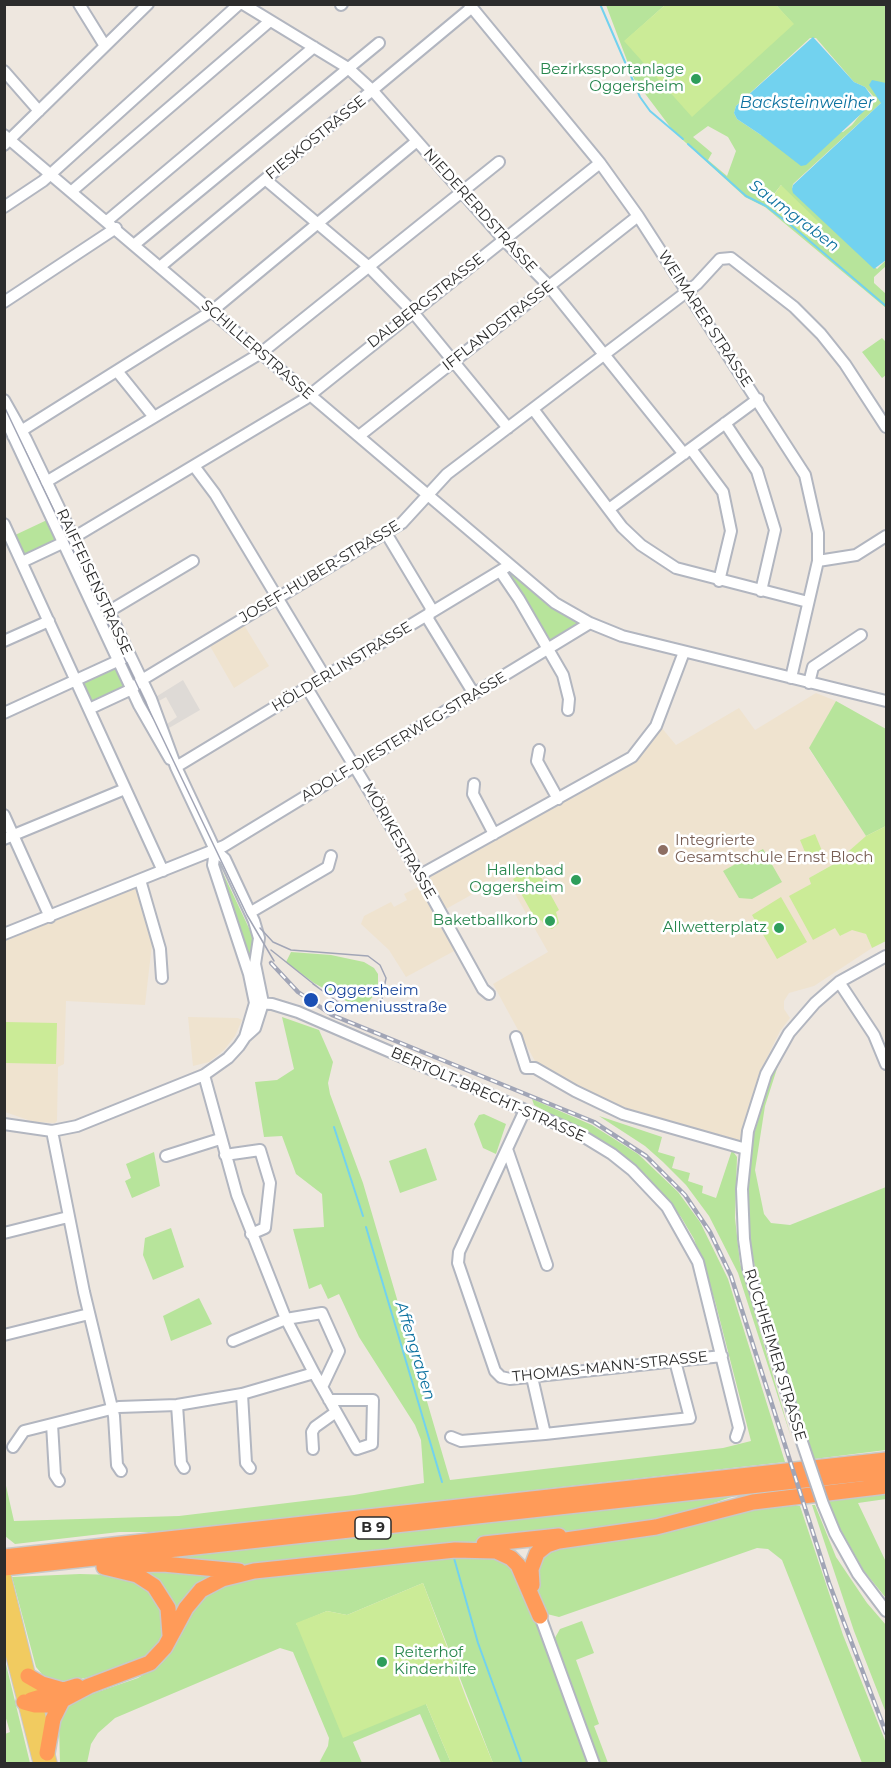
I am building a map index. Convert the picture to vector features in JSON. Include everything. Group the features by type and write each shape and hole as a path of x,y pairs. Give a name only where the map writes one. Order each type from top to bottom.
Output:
{"highway":[{"name":"B 9","path":"4,1557 886,1460"},
{"name":"B 9","path":"4,1569 886,1471"},
{"name":"B 9","path":"62,1696 150,1663 165,1647 190,1601 201,1590 222,1579 254,1571 656,1527 694,1518 723,1503 775,1490 790,1482"},
{"path":"694,1518 753,1502 886,1486"},
{"path":"534,1597 531,1569 537,1553 547,1545 578,1536"},
{"path":"455,1550 484,1549 512,1558 524,1573 540,1616"},
{"path":"26,1566 45,1572 163,1564 254,1571"},
{"path":"104,1567 137,1575 154,1586 168,1608 170,1637"},
{"path":"28,1676 62,1696"},
{"path":"31,1702 62,1696"},
{"path":"46,1760 52,1719 62,1696"}],"main road":[{"path":"4,1577 28,1676 31,1702"},
{"path":"4,1620 31,1702 46,1760"}],"street":[{"path":"7,140 148,4"},
{"path":"79,5 105,46"},
{"path":"4,207 53,171 246,6"},
{"name":"NIEDERERDSTRASSE","path":"246,6 348,68 373,92 504,240 549,286 723,492 731,531 719,581"},
{"name":"FIESKOSTRASSE","path":"161,266 373,92 470,6"},
{"name":"WEIMARER STRASSE","path":"470,6 600,163 638,216 805,475 818,533 818,561 791,678"},
{"path":"74,189 270,21"},
{"path":"135,244 379,43"},
{"path":"4,302 112,222 314,47"},
{"path":"4,71 39,111"},
{"name":"SCHILLERSTRASSE","path":"7,140 53,171 74,189 212,311 359,436 504,568"},
{"path":"17,433 212,311 417,141"},
{"path":"46,482 261,352 499,162"},
{"name":"DALBERGSTRASSE","path":"22,562 68,541 310,394 600,163"},
{"path":"266,180 369,267 412,311 508,428"},
{"name":"IFFLANDSTRASSE","path":"359,436 638,216"},
{"name":"JOSEF-HUBER-STRASSE","path":"89,709 132,689 141,681 402,523 447,474 697,284 720,259 731,258 794,307 821,334 845,364 886,427"},
{"path":"117,371 154,417"},
{"path":"609,509 758,399"},
{"name":"RAIFFEISENSTRASSE","path":"5,402 17,433 123,658 132,689 162,747 174,762"},
{"path":"532,409 609,509 641,545 676,568 719,581 808,602"},
{"name":"RAIFFEISENSTRASSE","path":"4,416 17,433 46,482 68,541"},
{"path":"726,423 758,471 775,530 761,591"},
{"path":"194,466 215,494 325,677"},
{"path":"4,524 7,537 22,562 163,871"},
{"path":"386,533 431,608 428,619 474,694"},
{"path":"818,561 856,555 886,536"},
{"path":"103,615 193,561"},
{"path":"504,568 555,603 590,623 622,636 886,701"},
{"path":"504,568 563,675 569,699 568,710"},
{"name":"HÖLDERLINSTRASSE","path":"174,762 308,688 504,568"},
{"path":"4,641 49,621"},
{"name":"ADOLF-DIESTERWEG-STRASSE","path":"4,934 215,850 590,623"},
{"path":"809,683 813,667 861,635"},
{"path":"420,875 632,757 656,726 684,652"},
{"path":"4,713 123,658"},
{"name":"RAIFFEISENSTRASSE","path":"123,658 141,681 174,762 215,850 225,859 250,912 259,938 255,964 259,1003"},
{"name":"MÖRIKESTRASSE","path":"308,688 420,875 483,989 489,994"},
{"path":"539,750 537,761 558,799"},
{"path":"474,784 472,794 494,834"},
{"path":"9,837 125,789"},
{"path":"4,815 9,837 50,917"},
{"path":"4,1125 24,1125 52,1131 77,1126 204,1075 228,1058 255,1028 259,1003 213,865 215,850"},
{"path":"250,912 328,867 331,856"},
{"path":"140,880 160,949 162,978"},
{"name":"RUCHHEIMER STRASSE","path":"886,956 839,982 801,1018 777,1051 754,1109 746,1149 742,1212 748,1268 823,1504 841,1545 858,1574 886,1611"},
{"path":"839,982 874,1035 886,1064"},
{"name":"BERTOLT-BRECHT-STRASSE","path":"259,1003 298,1011 576,1132 612,1154 632,1170 667,1207 698,1262 739,1428 736,1437"},
{"path":"516,1037 526,1068 535,1068 575,1091 624,1114 746,1149"},
{"path":"204,1075 220,1139 251,1234 286,1319 314,1373 329,1400 357,1449 372,1444 373,1400 329,1400"},
{"name":"THOMAS-MANN-STRASSE","path":"525,1110 459,1252 458,1263 495,1371 501,1377 510,1379 722,1356"},
{"path":"52,1131 89,1314 114,1416 117,1466 121,1471"},
{"path":"166,1156 220,1139"},
{"path":"507,1149 547,1265"},
{"path":"225,1155 260,1150 270,1183 265,1228 251,1234"},
{"path":"4,1233 68,1217"},
{"path":"233,1341 286,1319 321,1313 339,1351 322,1387"},
{"path":"4,1335 89,1314"},
{"path":"451,1437 461,1441 690,1418 675,1361"},
{"path":"12,1447 24,1431 52,1424 111,1410 177,1405 242,1394 314,1373"},
{"path":"532,1377 545,1434"},
{"path":"242,1394 246,1463 250,1468"},
{"path":"177,1405 180,1462 184,1468"},
{"path":"313,1449 312,1432 315,1427 336,1412"},
{"path":"52,1424 55,1475 59,1480"},
{"path":"540,1616 594,1764"}],"shaded area":[{"path":"244,625 269,666 234,688 210,646"},
{"path":"183,680 200,710 169,728 167,724 177,717 166,697 157,702 154,698"},
{"name":"Integrierte Gesamtschule Ernst Bloch","path":"816,693 836,701 809,749 866,836 834,864 809,878 841,936 852,929 866,934 872,948 814,986 789,993 784,1001 784,1009 790,1018 780,1031 760,1072 739,1143 625,1109 574,1086 536,1063 493,984 548,952 505,876 446,909 429,877 636,761 661,727 676,745 739,708 755,730"},
{"path":"140,886 152,944 145,1005 66,1001 64,1064 58,1067 57,1121 55,1123 34,1122 5,1112 5,941"},
{"path":"420,886 456,950 406,977 389,950 361,924 364,916 391,902 394,907 407,900 404,894"},
{"path":"188,1017 242,1020 235,1036 224,1050 209,1062 193,1066"}],"green space":[{"path":"606,5 665,5 625,41 793,24 776,5 886,5 886,83 881,103 793,184 792,189 877,269 886,260 886,266 874,277 874,283 886,294 886,308 765,207 745,197 674,132 634,79","holes":["810,38 816,38 854,82 865,87 874,97 852,125 843,132 761,135 737,119 734,113 736,106","708,126 728,137 736,151 727,176 708,160 712,153 693,137","781,185 809,237 767,203"]},
{"name":"Bezirkssportanlage Oggersheim","path":"665,5 776,5 794,24 692,117 624,41"},
{"path":"781,185 821,224 809,238 767,204"},
{"path":"882,338 886,342 886,375 882,378 862,352"},
{"path":"47,520 57,543 23,559 13,536"},
{"path":"508,568 586,623 549,646 503,572"},
{"path":"114,665 125,689 90,706 79,681"},
{"path":"836,701 886,729 886,826 866,836 809,748"},
{"path":"886,826 886,941 872,948 866,934 852,930 840,936 835,928 813,940 789,896 811,884 809,878 834,864 866,836"},
{"path":"815,834 825,858 810,864 800,840"},
{"path":"763,849 782,882 752,899 739,898 723,871"},
{"path":"535,866 559,910 556,912 559,923 552,929 546,927 541,920 537,922 513,879"},
{"path":"222,871 256,943 252,960 248,963 250,959"},
{"name":"Allwetterplatz","path":"781,897 807,942 777,959 752,915"},
{"path":"291,952 331,955 364,962 374,968 378,974 378,991 369,1001 348,1002 314,983 286,962"},
{"path":"282,1017 319,1030 333,1062 328,1083 330,1094 363,1183 450,1480 723,1448 751,1441 715,1301 694,1239 681,1217 646,1175 603,1142 534,1105 532,1099 592,1125 638,1154 678,1192 700,1222 728,1279 785,1462 160,1532 119,1532 15,1544 5,1536 4,1477 14,1521 179,1516 354,1495 424,1483 421,1440 415,1425 359,1337 339,1294 328,1299 321,1284 309,1289 293,1229 324,1227 322,1194 296,1174 282,1136 264,1137 255,1082 277,1080 294,1069"},
{"path":"5,1022 57,1023 56,1064 5,1063"},
{"path":"782,1053 765,1106 755,1170 764,1214 771,1223 790,1225 886,1187 886,1450 814,1459 760,1292 748,1232 747,1189 750,1147 774,1067"},
{"path":"484,1114 506,1124 496,1154 483,1148 474,1124 479,1115"},
{"path":"599,1116 662,1137 658,1152 675,1157 672,1168 690,1173 688,1181 703,1186 702,1193 716,1198 732,1150 737,1157 735,1218 740,1263 791,1437 738,1273 709,1216 686,1185 663,1162 645,1146"},
{"path":"426,1148 437,1180 400,1193 389,1161"},
{"path":"154,1152 160,1186 132,1198 125,1181 131,1178 126,1164"},
{"path":"171,1228 184,1267 153,1280 143,1255 145,1238"},
{"path":"199,1298 212,1324 171,1341 163,1316"},
{"path":"749,1491 667,1519 607,1528 266,1565 207,1565 153,1559"},
{"path":"886,1491 886,1499 858,1503 886,1562 886,1598 864,1571 834,1518 826,1497"},
{"path":"781,1503 800,1506 843,1635 886,1743 886,1763 862,1763 782,1560 768,1549 757,1548 559,1617 547,1614 542,1607 533,1578 542,1553 557,1544 640,1537 705,1522 741,1509"},
{"path":"812,1505 815,1505 836,1557 867,1603 886,1625 886,1713 854,1631"},
{"path":"484,1552 513,1561 588,1763 493,1763 423,1583 347,1615 327,1611 296,1624 426,1704 451,1763 441,1763 420,1714 353,1742 362,1763 319,1763 328,1746 329,1738 293,1652 280,1648 115,1718 98,1733 91,1744 87,1763 60,1764 59,1725 68,1707 83,1697 138,1678 163,1662 178,1639 188,1612 216,1586 262,1577"},
{"path":"133,1570 225,1573 176,1617"},
{"path":"114,1575 148,1585 166,1620 162,1641 145,1660 109,1673 66,1682 46,1679 36,1667 12,1577"},
{"name":"Reiterhof Kinderhilfe","path":"423,1583 493,1763 451,1763 426,1704 343,1738 296,1623 327,1611 347,1615"},
{"path":"582,1621 594,1653 576,1660 599,1724 594,1726 608,1763 600,1763 552,1643 560,1629"},
{"path":"5,1660 30,1763 5,1762 5,1734 10,1732 5,1715"}],"water":[{"name":"Backsteinweiher","path":"813,37 854,82 865,87 875,101 806,165 801,166 737,119 734,113 736,106"},
{"name":"Backsteinweiher","path":"872,80 886,83 886,260 874,269 793,193 792,189 793,185 881,103 869,85"}],"waterway":[{"name":"Saumgraben","path":"600,4 640,97 650,111 683,139"},
{"name":"Saumgraben","path":"688,144 746,196 766,206 792,226 886,306"},
{"name":"Affengraben","path":"334,1127 363,1216"},
{"name":"Affengraben","path":"366,1227 442,1482"},
{"name":"Affengraben","path":"454,1558 478,1643 522,1764"}],"tram line":[{"path":"4,406 247,915 274,961"},
{"path":"260,928 273,942 291,950 368,956 380,965 386,978 382,999 372,1007 359,1011 345,1007 313,984"},
{"path":"271,950 320,989"}],"railway":[{"path":"271,963 298,992 332,1015 594,1122 646,1156 685,1195 710,1232 731,1276 829,1583 886,1733"}],"place":[{"name":"Bezirkssportanlage Oggersheim","path":"696,79"},
{"name":"Integrierte Gesamtschule Ernst Bloch","path":"663,850"},
{"name":"Hallenbad Oggersheim","path":"576,880"},
{"name":"Baketballkorb","path":"550,921"},
{"name":"Allwetterplatz","path":"779,928"},
{"name":"Oggersheim Comeniusstraße","path":"311,1000"},
{"name":"Reiterhof Kinderhilfe","path":"382,1662"}]}
